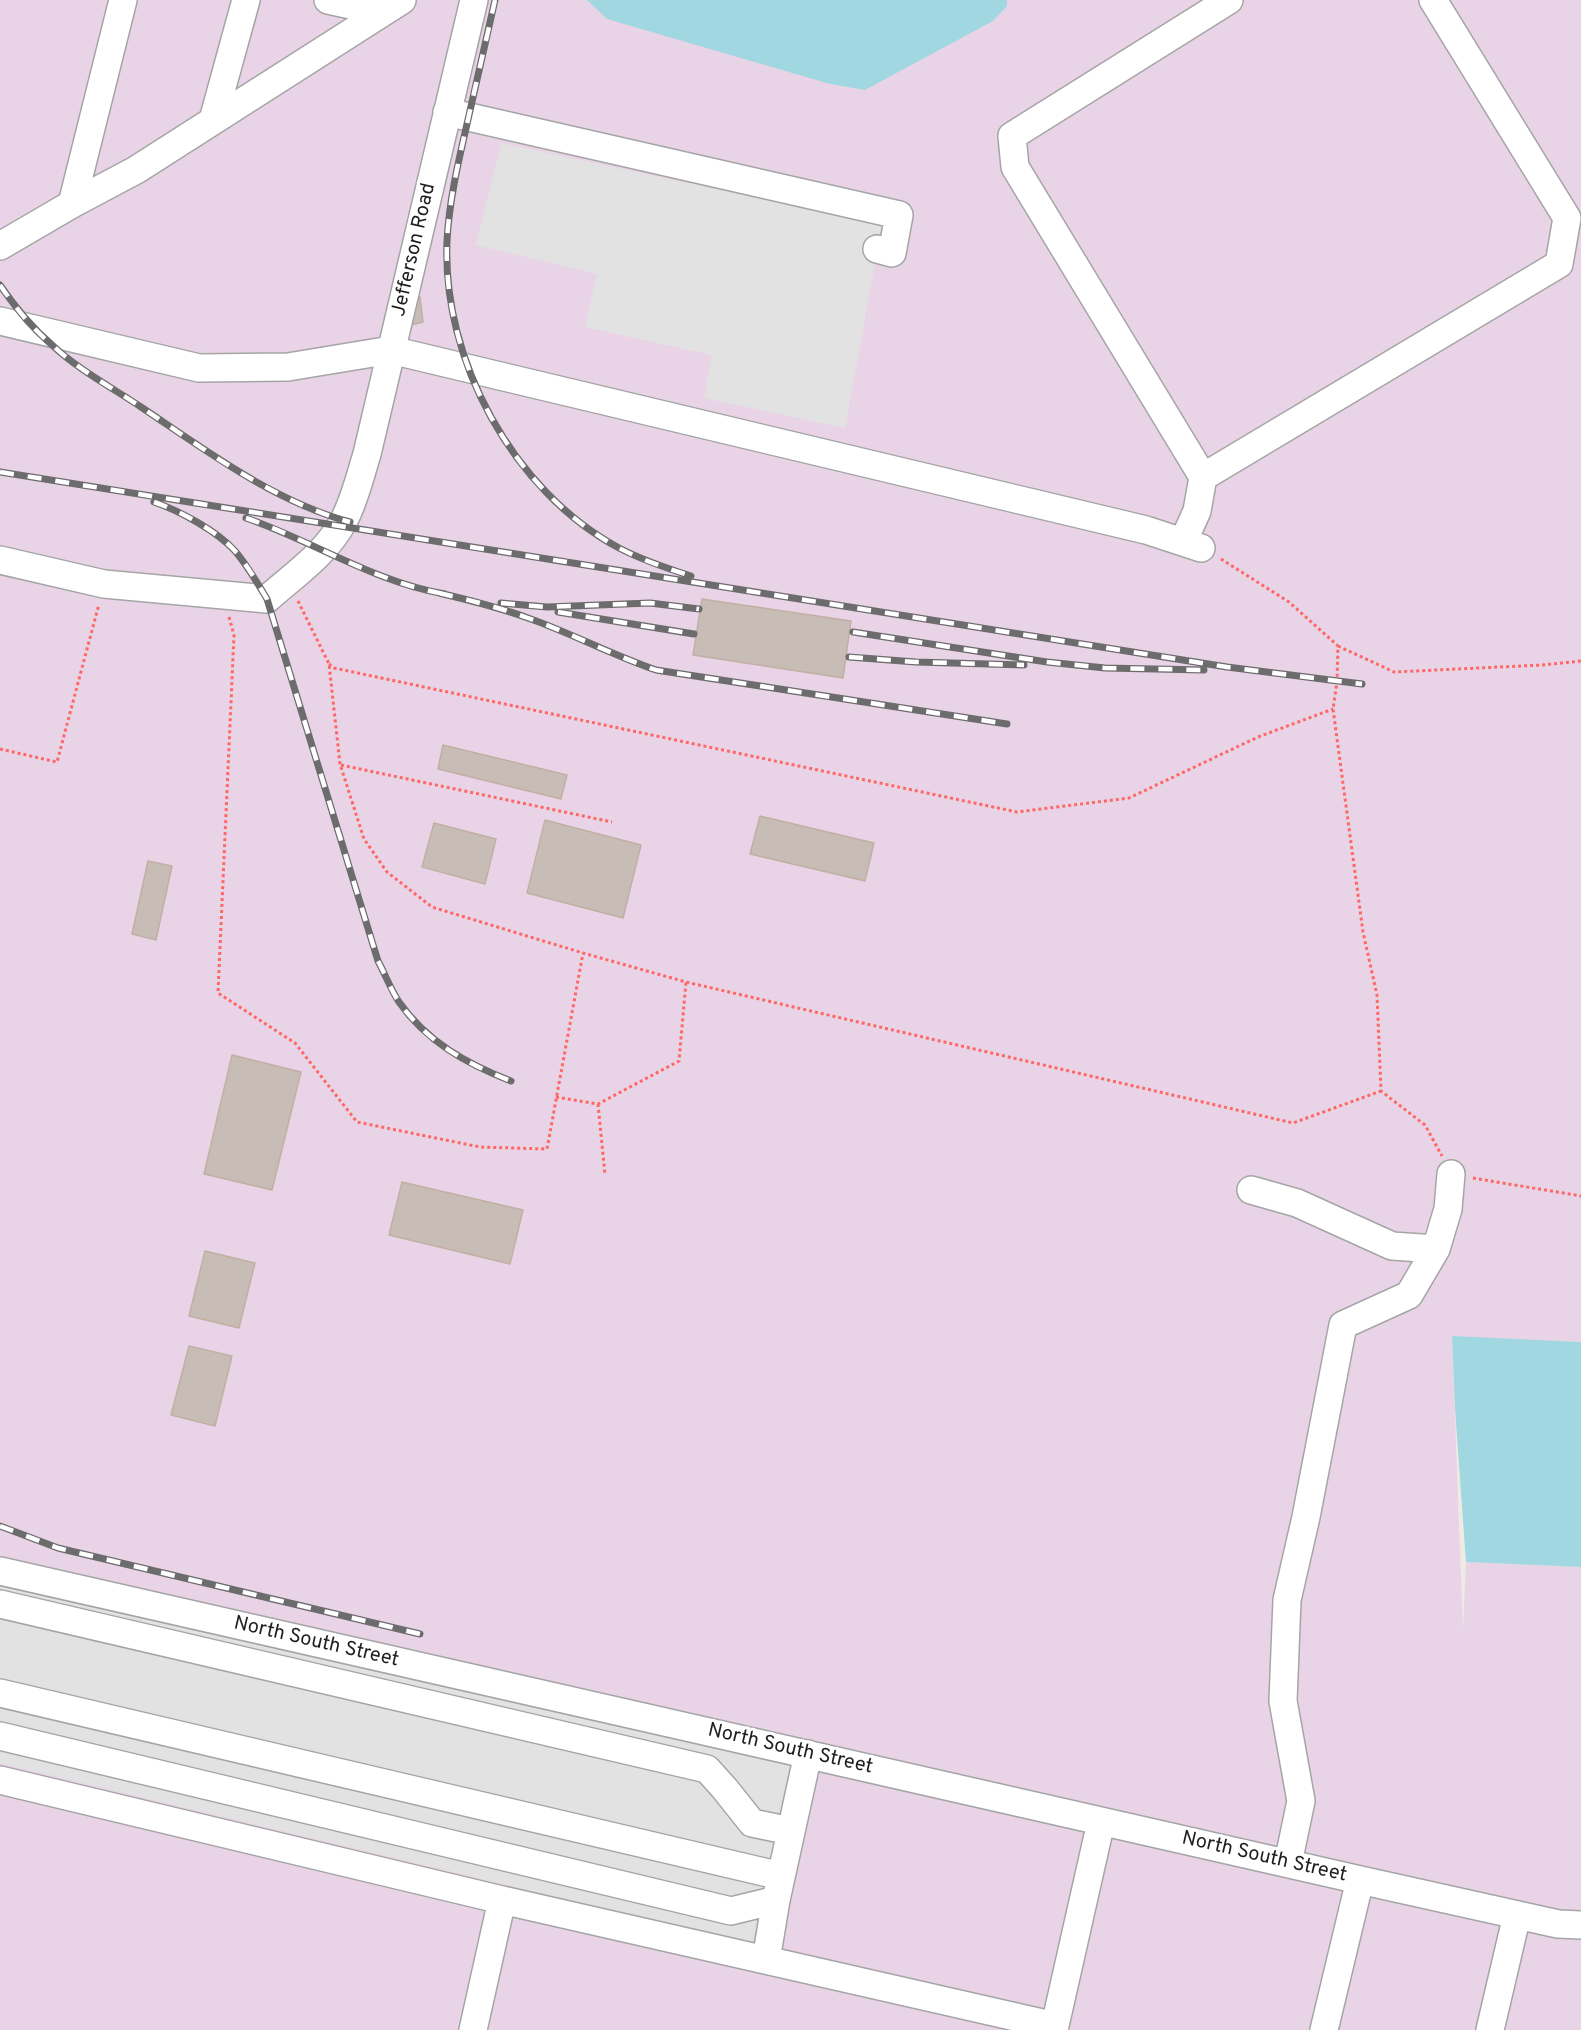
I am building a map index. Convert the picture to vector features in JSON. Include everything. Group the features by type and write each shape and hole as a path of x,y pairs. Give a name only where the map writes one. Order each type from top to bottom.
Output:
{"lane":[{"path":"72,204 123,0"},
{"path":"213,120 246,0"},
{"path":"328,0 392,6"},
{"name":"Jefferson Road","path":"225,595 267,599 322,550 344,521 353,500 367,454 474,0"},
{"path":"0,321 200,368 288,367 391,350 1134,528 1192,545 1203,477 1015,167 1012,136 1229,0"},
{"path":"1203,477 1559,264 1567,218 1433,0"},
{"path":"0,246 136,170 392,6"},
{"path":"447,112 899,215 892,253 877,249"},
{"path":"0,560 104,584 225,595"},
{"path":"1288,1863 1301,1801 1282,1701 1287,1600 1306,1516 1343,1325 1409,1295 1436,1249 1448,1209 1451,1174"},
{"path":"1251,1190 1297,1203 1392,1246 1436,1249"},
{"name":"North South Street","path":"0,1571 1360,1880 1558,1924 1581,1925"},
{"path":"0,1604 707,1769 752,1823 791,1831"},
{"path":"0,1693 747,1867 779,1888"},
{"path":"0,1736 731,1911 779,1888"},
{"path":"766,1960 807,1754"},
{"path":"0,1780 502,1900 1054,2028 1101,1822"},
{"path":"1324,2030 1360,1880"},
{"path":"473,2030 502,1900"},
{"path":"1490,2030 1517,1915"}],"path":[{"path":"1192,545 1289,602 1338,646 1394,672 1581,661"},
{"path":"288,581 328,664 340,765 363,839 387,872 432,907 686,982 1293,1123 1381,1091"},
{"path":"0,749 57,762 104,584"},
{"path":"225,595 234,635 218,993 295,1043 357,1122 480,1147 547,1149 582,953"},
{"path":"1338,646 1337,682 1333,709 1363,932 1377,995 1381,1091 1425,1125 1451,1174 1581,1196"},
{"path":"328,664 334,668 1017,812 1130,798 1258,737 1333,709"},
{"path":"340,765 612,822"},
{"path":"556,1097 598,1104 679,1061 686,982"},
{"path":"598,1104 605,1175"}],"shaded area":[{"path":"0,0 1581,0 1581,1342 1452,1337 1463,1630 1466,1562 1581,1567 1581,2030 0,2030"},
{"path":"501,143 882,225 845,428 704,398 712,355 585,327 597,274 476,245"},
{"path":"0,1582 792,1762 752,1944 0,1763"}],"water":[{"path":"587,0 1007,0 1007,6 993,21 865,90 830,84 607,19"},
{"path":"1452,1336 1581,1342 1581,1567 1466,1562"}],"building":[{"path":"420,297 423,322 411,325 409,298"},
{"path":"702,599 851,621 843,678 693,655"},
{"path":"443,745 567,775 561,799 438,769"},
{"path":"760,816 874,843 865,881 750,854"},
{"path":"545,820 641,845 623,918 527,893"},
{"path":"434,823 496,839 485,884 422,867"},
{"path":"148,861 172,866 156,940 132,934"},
{"path":"232,1055 301,1072 272,1190 204,1174"},
{"path":"402,1182 523,1210 510,1264 389,1235"},
{"path":"205,1251 255,1263 239,1328 189,1316"},
{"path":"189,1346 232,1356 215,1426 171,1415"}],"railway":[{"path":"495,0 457,168 447,241 449,286 457,331 471,375 491,418 517,457 547,493 581,523 619,548 691,576"},
{"path":"0,285 37,331 83,370 267,488 322,513 350,522"},
{"path":"0,472 1227,667 1362,684"},
{"path":"154,502 198,522 218,536 244,562 267,599 378,961 396,997 410,1016 435,1040 464,1059 511,1081"},
{"path":"246,518 368,571 445,594"},
{"path":"439,593 528,618 656,670 1007,724"},
{"path":"501,603 547,607 650,603 699,609"},
{"path":"558,612 694,634"},
{"path":"853,632 1047,662 1105,668 1204,670"},
{"path":"849,657 916,662 1024,665"},
{"path":"0,1526 58,1548 420,1634"}]}
